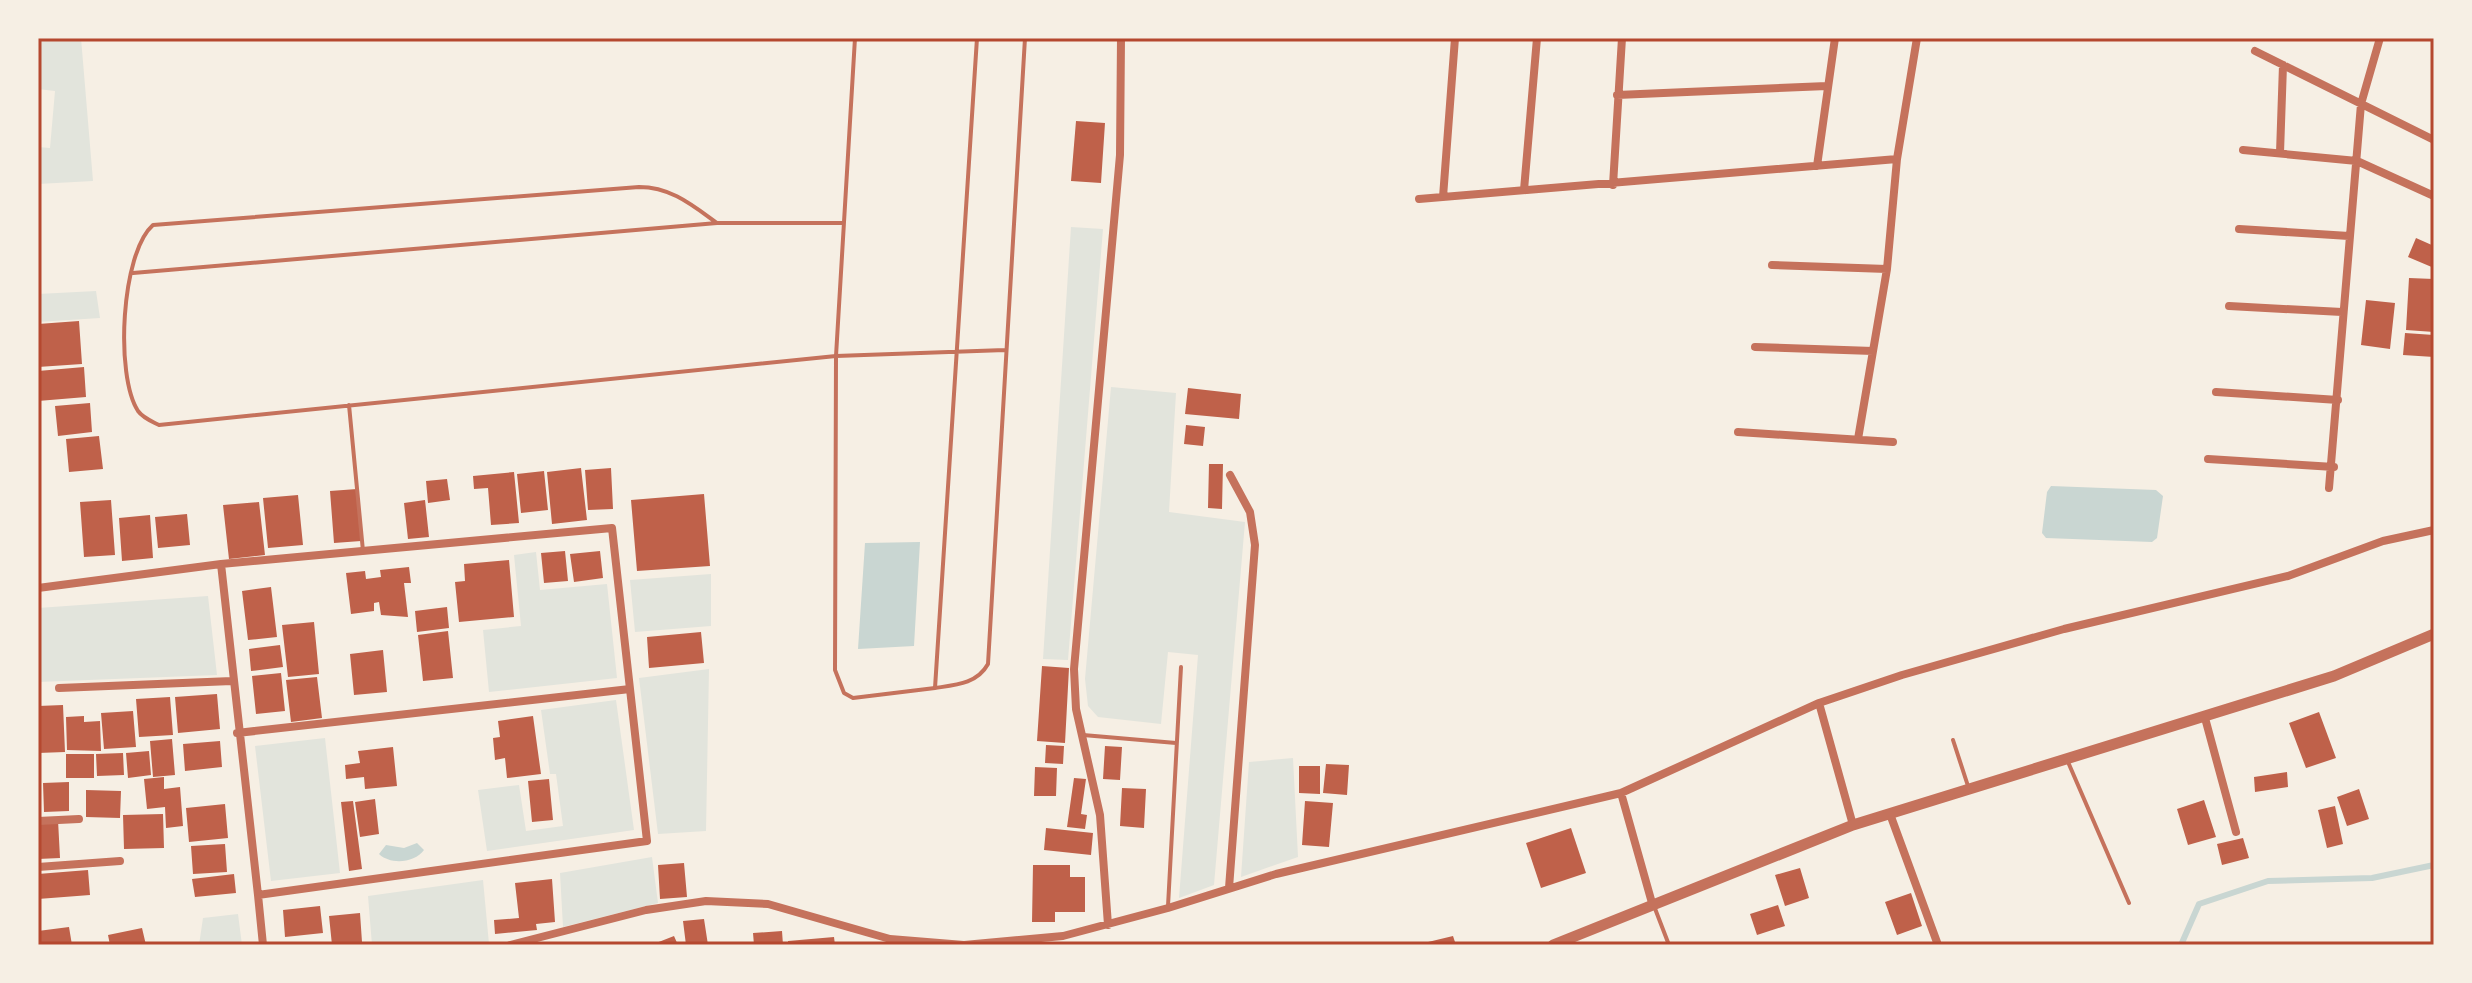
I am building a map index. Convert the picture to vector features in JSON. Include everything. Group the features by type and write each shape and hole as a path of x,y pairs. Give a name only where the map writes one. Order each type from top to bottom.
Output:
{"street":[{"path":"1108,925 1100,815 1081,735 1074,669 1120,155 1121,38"},
{"path":"1443,197 1455,38"},
{"path":"1524,190 1537,38"},
{"path":"1613,185 1622,38"},
{"path":"1817,166 1835,38"},
{"path":"1858,439 1887,269 1897,159 1917,38"},
{"path":"2329,488 2334,467 2342,312 2361,104 2380,38"},
{"path":"2255,51 2434,140"},
{"path":"2280,153 2283,65"},
{"path":"1617,95 1827,86"},
{"path":"2243,150 2357,161 2434,196"},
{"path":"1419,199 1897,159"},
{"path":"2239,229 2349,236"},
{"path":"1772,265 1887,269"},
{"path":"2229,306 2342,312"},
{"path":"1755,347 1873,351"},
{"path":"2216,392 2338,400"},
{"path":"1738,432 1893,442"},
{"path":"2208,459 2334,467"},
{"path":"1229,888 1255,545 1250,512 1230,475"},
{"path":"38,588 221,564 612,528 647,841 258,895"},
{"path":"510,945 646,910 706,901 768,904 890,942 1022,944 1108,925 1276,874 1621,793 1819,703 1916,670 2064,629 2288,576 2383,541 2434,530"},
{"path":"221,564 237,733 263,945"},
{"path":"1553,945 1853,825 2334,676 2434,634"},
{"path":"59,688 232,681"},
{"path":"237,733 630,689"},
{"path":"1819,703 1853,825"},
{"path":"2205,718 2236,832"},
{"path":"1621,793 1652,903"},
{"path":"1890,814 1938,945"},
{"path":"38,821 79,819"},
{"path":"38,867 120,861"}],"lane":[{"path":"855,38 836,356 835,670 838,684 844,693 853,698 966,683 983,673 988,664 1025,38"},
{"path":"935,688 977,38"},
{"path":"717,223 680,196 653,187 329,209 153,225 144,233 133,273 126,309 124,368 138,411 147,420 159,425 836,356 1005,350"},
{"path":"133,273 717,223 844,223"},
{"path":"349,405 363,551"},
{"path":"1168,908 1181,667"},
{"path":"1081,735 1176,743"},
{"path":"1953,740 1969,788"},
{"path":"2066,759 2129,903"},
{"path":"1652,903 1669,945"}],"shaded area":[{"path":"38,38 81,38 93,181 38,184 38,147 50,148 55,91 38,89"},
{"path":"1071,227 1103,229 1068,660 1043,659"},
{"path":"96,291 100,318 38,322 38,294"},
{"path":"1111,387 1176,393 1169,512 1245,522 1214,885 1179,898 1198,655 1168,652 1161,724 1098,717 1088,706 1085,679"},
{"path":"2051,486 2156,490 2163,496 2157,538 2152,542 2046,538 2042,533 2047,492"},
{"path":"920,542 914,646 858,649 865,543"},
{"path":"536,552 540,590 607,584 617,678 489,692 483,630 521,626 514,555"},
{"path":"711,574 711,626 635,632 630,580"},
{"path":"208,596 217,675 38,682 38,608"},
{"path":"709,669 706,831 658,834 639,678"},
{"path":"616,700 634,830 487,851 478,790 519,785 526,831 563,826 556,774 550,774 541,710"},
{"path":"325,738 340,873 271,881 255,746"},
{"path":"1293,758 1298,857 1241,877 1249,762"},
{"path":"417,843 424,850 409,860 389,860 379,854 386,845 404,848"},
{"path":"652,857 658,903 563,927 560,873"},
{"path":"483,880 489,944 372,945 368,896"},
{"path":"238,914 242,945 199,945 203,918"}],"building":[{"path":"1076,121 1105,123 1101,183 1071,181"},
{"path":"2416,238 2434,246 2434,268 2408,257"},
{"path":"2409,278 2434,279 2434,332 2406,330"},
{"path":"2366,300 2395,303 2390,349 2361,345"},
{"path":"79,321 82,364 38,367 38,324"},
{"path":"2405,333 2434,335 2434,357 2403,355"},
{"path":"84,367 86,397 38,401 38,371"},
{"path":"1188,388 1241,394 1239,419 1185,414"},
{"path":"90,403 92,432 58,436 55,406"},
{"path":"1186,425 1205,427 1203,446 1184,444"},
{"path":"99,436 103,469 69,472 66,439"},
{"path":"1209,464 1223,464 1222,509 1208,508"},
{"path":"581,468 587,520 552,524 547,472"},
{"path":"611,468 613,509 588,510 585,470"},
{"path":"544,471 548,510 521,513 517,474"},
{"path":"514,472 519,523 491,525 488,488 474,489 473,476"},
{"path":"447,479 450,500 428,503 426,481"},
{"path":"357,489 361,541 334,543 330,491"},
{"path":"704,494 710,566 637,571 631,500"},
{"path":"298,495 303,545 268,548 263,498"},
{"path":"111,500 115,555 84,557 80,502"},
{"path":"425,500 429,537 408,539 404,503"},
{"path":"259,502 265,555 229,559 223,505"},
{"path":"187,514 190,545 158,548 155,517"},
{"path":"150,515 153,558 122,561 119,518"},
{"path":"565,551 568,581 544,583 541,553"},
{"path":"600,551 603,578 574,582 570,554"},
{"path":"509,560 514,617 459,622 455,582 465,581 464,564"},
{"path":"409,567 411,583 404,583 408,617 381,615 379,602 374,603 374,611 351,614 346,573 365,571 366,579 381,577 380,570"},
{"path":"271,587 277,637 248,640 242,591"},
{"path":"447,607 449,628 417,632 415,611"},
{"path":"314,622 319,674 288,677 282,625"},
{"path":"448,631 453,678 423,681 418,635"},
{"path":"701,632 704,663 649,668 647,637"},
{"path":"280,645 283,667 251,671 249,649"},
{"path":"383,650 387,692 354,695 350,654"},
{"path":"1042,666 1069,668 1065,743 1037,741"},
{"path":"281,673 285,711 256,714 252,676"},
{"path":"317,677 322,718 291,722 286,680"},
{"path":"217,694 220,729 178,733 175,697"},
{"path":"170,697 173,735 139,737 136,699"},
{"path":"63,705 65,752 38,753 38,706"},
{"path":"133,711 136,747 104,749 101,713"},
{"path":"2319,712 2336,758 2306,768 2289,723"},
{"path":"84,716 84,722 100,721 101,751 67,750 66,717"},
{"path":"533,716 541,774 507,778 505,758 495,760 493,738 500,737 498,721"},
{"path":"172,739 175,775 153,777 150,741"},
{"path":"220,741 222,767 185,771 183,744"},
{"path":"1046,745 1064,746 1063,764 1045,763"},
{"path":"1105,746 1122,747 1120,780 1103,779"},
{"path":"393,747 397,786 365,789 364,777 346,779 345,765 360,763 358,751"},
{"path":"149,751 151,775 128,778 126,753"},
{"path":"123,753 124,775 97,776 96,754"},
{"path":"66,754 94,754 94,778 66,778"},
{"path":"1326,764 1349,765 1347,795 1323,793"},
{"path":"1299,766 1320,766 1320,794 1299,793"},
{"path":"1035,767 1057,768 1056,796 1034,796"},
{"path":"2287,772 2288,787 2255,792 2254,777"},
{"path":"164,777 164,789 180,787 183,826 166,828 165,807 147,809 144,779"},
{"path":"1074,778 1086,779 1081,814 1087,815 1085,829 1067,827"},
{"path":"549,779 553,820 532,822 528,781"},
{"path":"69,782 69,811 44,812 43,783"},
{"path":"1122,788 1146,789 1144,828 1120,826"},
{"path":"2359,789 2369,819 2347,826 2337,797"},
{"path":"86,790 121,791 120,818 86,817"},
{"path":"375,799 379,834 360,837 355,802"},
{"path":"2204,800 2216,837 2188,845 2177,809"},
{"path":"353,801 362,869 349,871 341,802"},
{"path":"1305,801 1333,803 1329,847 1302,845"},
{"path":"225,804 228,838 189,842 186,808"},
{"path":"2335,806 2343,844 2327,848 2318,810"},
{"path":"163,814 164,848 124,849 123,815"},
{"path":"58,820 60,858 38,859 38,821"},
{"path":"1046,828 1093,833 1091,855 1044,850"},
{"path":"1571,828 1586,873 1541,888 1526,843"},
{"path":"2243,838 2249,858 2222,865 2217,844"},
{"path":"225,844 227,872 193,874 191,846"},
{"path":"684,863 687,897 660,899 658,865"},
{"path":"1033,865 1070,865 1070,877 1085,877 1085,912 1055,912 1055,922 1032,922"},
{"path":"1800,868 1809,898 1785,906 1775,875"},
{"path":"88,870 90,895 38,899 38,874"},
{"path":"234,874 236,893 195,897 192,879"},
{"path":"552,879 555,922 536,924 537,930 495,934 494,920 519,918 515,883"},
{"path":"1911,893 1922,926 1897,935 1885,902"},
{"path":"1778,905 1785,926 1757,935 1750,914"},
{"path":"320,906 323,933 285,937 283,910"},
{"path":"360,913 362,942 332,945 329,916"},
{"path":"704,919 708,945 686,945 683,921"},
{"path":"69,927 72,945 38,945 38,931"},
{"path":"142,928 146,945 110,945 108,935"},
{"path":"782,931 783,945 754,945 753,933"},
{"path":"674,936 678,945 651,945"},
{"path":"1453,936 1456,945 1429,945 1428,942"},
{"path":"834,937 835,945 788,945 788,941"}],"waterway":[{"path":"2181,945 2199,904 2268,881 2372,878 2434,865"}]}
